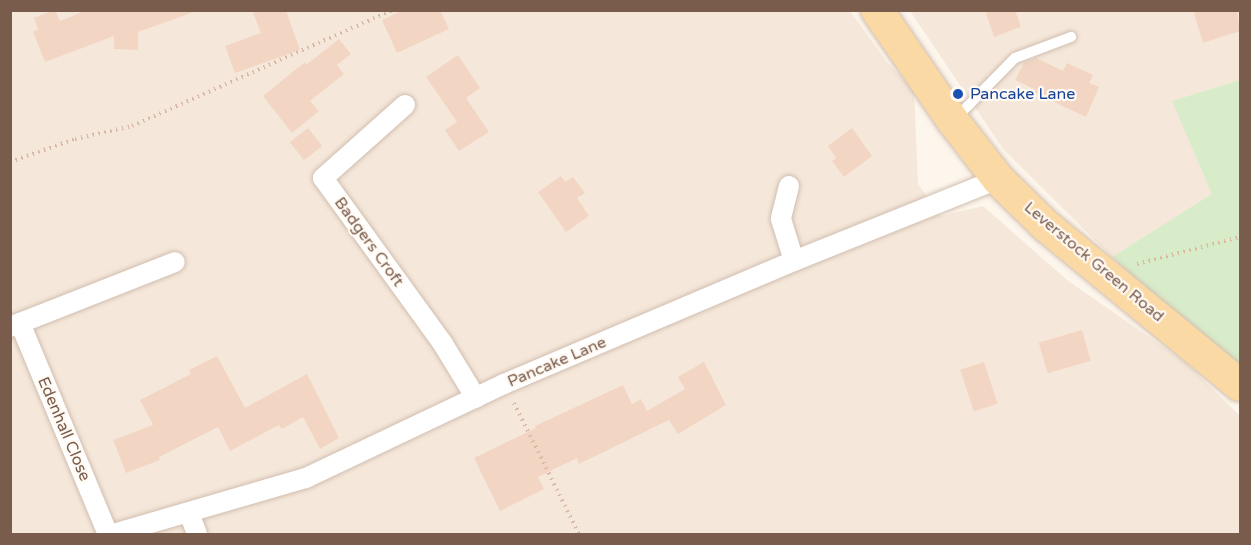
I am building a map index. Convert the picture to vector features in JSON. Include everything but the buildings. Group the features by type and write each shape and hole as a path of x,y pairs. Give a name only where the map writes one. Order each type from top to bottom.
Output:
{"main road":[{"name":"Leverstock Green Road","path":"877,10 953,121 998,179 1045,225 1240,385"}],"street":[{"name":"Badgers Croft","path":"405,105 323,178 443,344 476,398"},
{"name":"Pancake Lane","path":"113,534 306,478 504,384 794,261 998,179"},
{"path":"789,186 781,219 794,261"},
{"name":"Edenhall Close","path":"108,534 15,325 176,261"},
{"path":"189,513 197,534"}],"lane":[{"path":"953,121 1015,58 1071,36"}],"path":[{"path":"10,162 75,139 132,126 393,10"},
{"path":"1104,273 1240,237"},
{"path":"504,384 579,534"}],"shaded area":[{"path":"10,11 850,11 886,61 914,91 918,184 941,216 983,206 1067,280 1185,362 1240,416 1240,534 11,534"},
{"path":"910,11 1240,11 1240,80 1173,101 1213,194 1112,257 1003,149"}],"green space":[{"path":"1240,80 1240,374 1112,257 1212,194 1172,101"}],"place":[{"name":"Pancake Lane","path":"958,94"}]}
